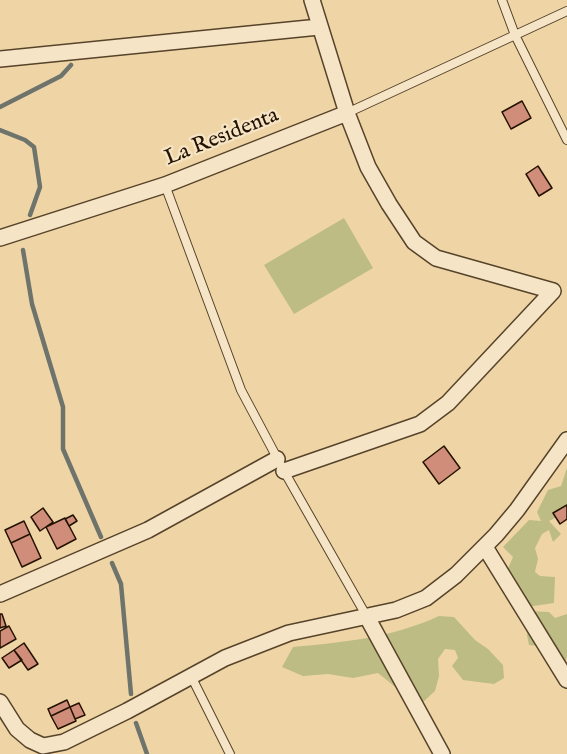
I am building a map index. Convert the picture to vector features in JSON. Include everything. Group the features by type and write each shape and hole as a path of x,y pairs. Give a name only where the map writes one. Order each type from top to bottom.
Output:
{"street":[{"path":"0,594 148,530 281,465 420,424 448,403 553,291 436,258 414,242 368,167 347,113 312,0"},
{"path":"0,59 319,27"},
{"name":"La Residenta","path":"0,238 165,185 347,113"},
{"path":"0,702 17,729 30,740 43,746 63,742 127,711 225,658 289,633 396,610 426,598 456,575 485,547 517,510 567,440"},
{"path":"485,547 567,680"},
{"path":"366,617 442,754"}],"lane":[{"path":"502,0 515,35 567,140"},
{"path":"347,113 567,11"},
{"path":"165,185 241,390 366,617"},
{"path":"191,676 230,754"}],"shaded area":[{"path":"344,218 373,268 294,314 264,265"},
{"path":"567,468 567,516 561,515 549,521 561,534 553,542 549,530 542,534 535,548 538,559 535,572 540,576 555,577 554,603 520,608 526,598 506,573 513,557 503,547 529,520 541,521 537,512 548,490 561,486"},
{"path":"529,611 549,612 555,618 567,614 567,657 562,670 548,647 529,645 527,635"},
{"path":"439,616 454,617 475,640 488,649 503,665 504,678 494,684 463,680 452,666 458,658 455,650 445,649 438,659 439,676 435,691 423,702 404,694 378,673 353,678 328,674 303,676 282,667 293,647 349,641 385,634"}],"building":[{"path":"522,101 531,118 511,129 502,112"},
{"path":"538,166 552,188 539,196 526,174"},
{"path":"444,446 460,468 439,484 423,462"},
{"path":"567,505 567,519 560,524 553,513"},
{"path":"43,508 53,522 40,531 31,517"},
{"path":"73,515 77,521 69,526 65,519"},
{"path":"65,518 76,539 57,549 46,527"},
{"path":"24,521 30,534 11,543 5,530"},
{"path":"30,534 41,558 22,567 11,543"},
{"path":"0,614 6,626 0,628"},
{"path":"9,626 16,639 0,648 0,631"},
{"path":"24,643 38,664 28,670 14,650"},
{"path":"14,650 22,660 9,668 2,658"},
{"path":"67,700 70,707 51,716 48,709"},
{"path":"79,703 85,715 75,719 70,707"},
{"path":"70,707 76,721 58,729 51,716"}],"waterway":[{"path":"0,107 61,76 71,65"},
{"path":"0,130 25,140 34,147 40,187 30,215"},
{"path":"23,250 32,304 63,407 63,449 101,537"},
{"path":"112,563 121,584 131,694"},
{"path":"136,723 147,754"}]}
